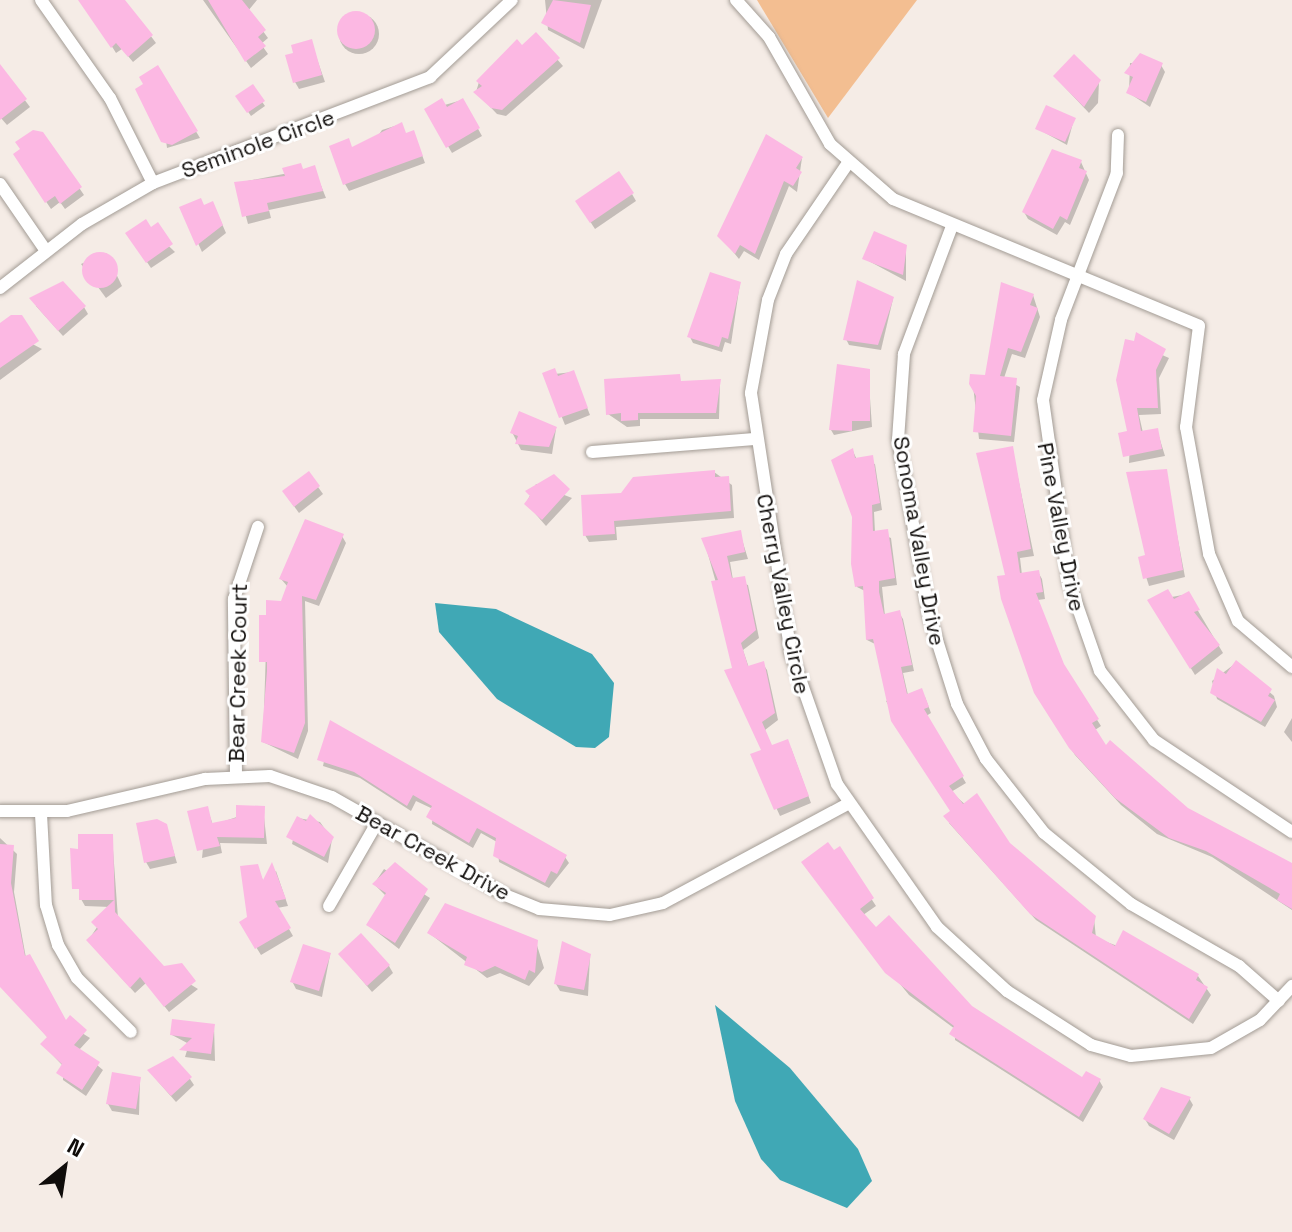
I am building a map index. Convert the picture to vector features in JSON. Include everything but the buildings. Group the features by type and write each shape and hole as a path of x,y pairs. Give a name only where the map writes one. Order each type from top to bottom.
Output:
{"street":[{"path":"41,0 110,98 153,183"},
{"name":"Seminole Circle","path":"0,288 46,251 153,183 430,77 512,0"},
{"path":"736,0 769,37 809,115 848,163 893,199 1199,326 1186,427 1209,554 1238,621 1292,667"},
{"name":"Pine Valley Drive","path":"1118,135 1117,173 1077,274 1043,400 1044,440 1081,627 1100,671 1154,740 1292,832"},
{"name":"Cherry Valley Circle","path":"848,163 805,219 768,300 751,393 754,439 791,653 810,722 848,804 902,887 946,937 1007,991 1091,1045 1173,1057 1237,1036 1292,986"},
{"path":"0,184 46,251"},
{"name":"Sonoma Valley Drive","path":"952,226 904,354 898,439 929,615 957,704 986,759 1044,833 1131,904 1239,966 1279,1001"},
{"path":"592,452 754,439"},
{"name":"Bear Creek Court","path":"236,774 234,599 258,527"},
{"name":"Bear Creek Drive","path":"0,811 41,814 236,774 302,784 528,904 610,915 663,903 848,804"},
{"path":"41,814 46,905 58,945 77,978 131,1032"},
{"path":"329,906 377,823"}],"shaded area":[{"path":"757,0 917,0 828,118"}],"water":[{"path":"435,603 496,609 592,654 614,683 609,737 595,748 576,747 497,699 439,632"},
{"path":"715,1005 790,1068 858,1149 872,1181 847,1208 780,1180 761,1159 735,1101"}]}
